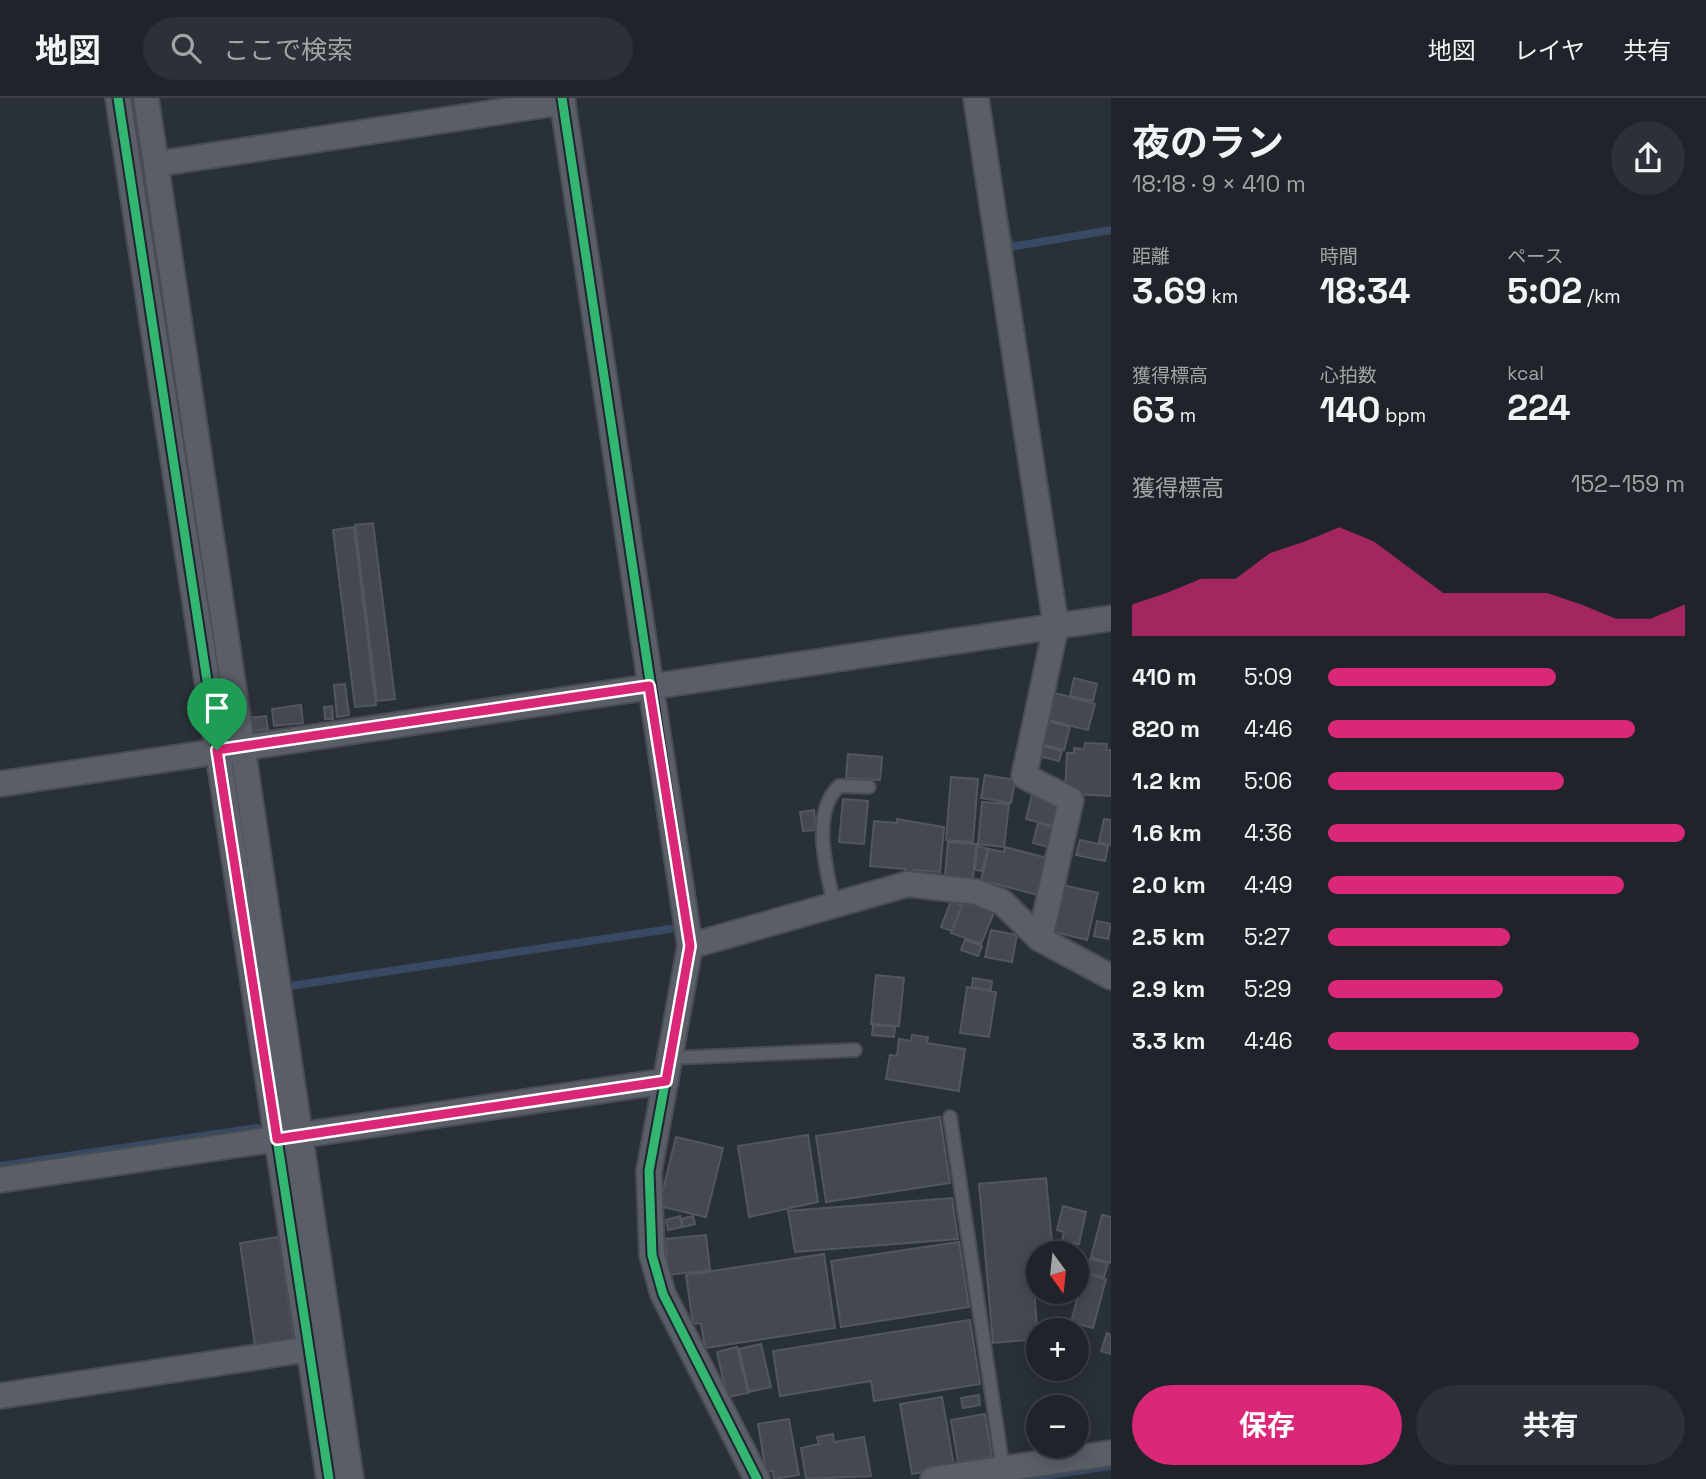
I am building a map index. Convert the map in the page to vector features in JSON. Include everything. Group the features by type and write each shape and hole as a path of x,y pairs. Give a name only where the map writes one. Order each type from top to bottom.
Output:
{"street":[{"path":"118,98 229,748 288,1137 351,1479"},
{"path":"146,98 229,748"},
{"path":"976,98 1056,626 1024,776 1071,800 1040,939"},
{"path":"156,164 563,100 690,946 649,1171 652,1255 663,1294 757,1479"},
{"path":"0,784 1111,618"},
{"path":"690,946 908,884 977,892 1002,902 1040,939 1111,977"},
{"path":"0,1180 288,1137 668,1069"},
{"path":"288,1137 309,1349 329,1479"},
{"path":"0,1396 309,1349"},
{"path":"933,1479 1111,1453"}],"lane":[{"path":"834,905 821,836 832,793 839,786 869,787"},
{"path":"668,1069 855,1050"},
{"path":"950,1117 1003,1469"}],"building":[{"path":"373,523 395,699 377,701 355,525"},
{"path":"354,527 376,705 355,707 333,530"},
{"path":"1074,678 1097,684 1093,701 1070,696"},
{"path":"345,684 349,715 337,717 334,685"},
{"path":"1055,693 1095,704 1088,730 1048,720"},
{"path":"301,705 303,723 274,726 272,709"},
{"path":"332,706 333,719 325,719 324,707"},
{"path":"266,716 268,729 250,731 248,718"},
{"path":"1048,721 1070,727 1064,750 1042,744"},
{"path":"1085,743 1107,744 1106,750 1111,750 1111,796 1072,794 1065,790 1067,753 1074,753 1074,748 1084,749"},
{"path":"1042,746 1062,751 1059,761 1039,756"},
{"path":"848,754 882,757 880,780 846,778"},
{"path":"985,775 1015,780 1011,803 981,798"},
{"path":"951,777 978,779 973,842 946,840"},
{"path":"1032,795 1065,804 1059,827 1026,819"},
{"path":"843,799 868,801 864,844 839,842"},
{"path":"982,802 1009,804 1004,847 978,844"},
{"path":"814,810 816,830 803,831 800,812"},
{"path":"897,819 944,827 940,872 914,870 914,873 905,873 905,869 870,866 874,821 897,823"},
{"path":"1104,819 1111,820 1111,845 1099,842"},
{"path":"1038,823 1058,829 1053,848 1033,843"},
{"path":"1080,840 1108,846 1105,861 1076,855"},
{"path":"948,842 976,844 973,879 945,876"},
{"path":"977,846 988,849 982,871 975,870"},
{"path":"1005,847 1051,859 1042,896 981,880 989,849 1004,852"},
{"path":"1063,885 1098,893 1087,940 1051,931"},
{"path":"965,898 995,910 981,944 951,933"},
{"path":"951,901 962,905 952,931 941,927"},
{"path":"1097,921 1111,924 1108,939 1094,936"},
{"path":"991,930 1017,935 1012,962 985,957"},
{"path":"965,940 982,946 978,956 961,950"},
{"path":"876,975 904,978 899,1026 871,1024"},
{"path":"973,978 992,981 991,990 972,987"},
{"path":"967,987 996,992 989,1037 960,1033"},
{"path":"873,1025 895,1027 894,1037 872,1035"},
{"path":"912,1035 928,1037 927,1043 965,1049 959,1091 886,1079 890,1055 897,1056 899,1039 911,1041"},
{"path":"940,1117 950,1183 826,1202 816,1136"},
{"path":"808,1135 818,1202 749,1217 738,1146"},
{"path":"676,1137 723,1148 706,1217 659,1206"},
{"path":"1046,1178 1052,1241 1026,1241 1026,1304 1035,1304 1036,1318 1026,1318 1026,1340 993,1343 979,1184"},
{"path":"952,1198 958,1239 795,1252 788,1211"},
{"path":"1063,1206 1086,1212 1080,1241 1062,1241 1064,1232 1057,1230"},
{"path":"1102,1215 1111,1217 1111,1263 1091,1257"},
{"path":"680,1216 682,1227 668,1230 666,1220"},
{"path":"693,1216 695,1224 683,1227 681,1219"},
{"path":"706,1235 710,1270 669,1275 665,1239"},
{"path":"279,1237 294,1341 255,1346 240,1243"},
{"path":"959,1242 969,1307 841,1327 831,1261"},
{"path":"824,1254 835,1328 705,1348 701,1323 693,1324 686,1275"},
{"path":"1090,1259 1108,1263 1104,1277 1089,1274"},
{"path":"1089,1274 1106,1279 1093,1328 1089,1327 1089,1318 1072,1318 1076,1304 1089,1304"},
{"path":"970,1320 980,1384 874,1401 871,1381 780,1396 773,1351"},
{"path":"1107,1333 1111,1335 1111,1354 1101,1351"},
{"path":"761,1344 771,1387 749,1392 739,1349"},
{"path":"737,1347 748,1393 727,1397 717,1352"},
{"path":"979,1395 980,1405 963,1408 961,1398"},
{"path":"942,1397 954,1466 912,1474 900,1404"},
{"path":"985,1414 992,1457 958,1462 951,1420"},
{"path":"789,1419 799,1475 774,1479 773,1471 766,1472 758,1424"},
{"path":"833,1434 834,1442 864,1437 871,1476 806,1479 801,1448 819,1444 817,1437"}],"waterway":[{"path":"133,98 228,732"},
{"path":"1009,240 1010,247 1111,230"},
{"path":"290,986 670,929"},
{"path":"0,1166 257,1128"},
{"path":"1023,1479 1111,1466"}],"cycle path":[{"path":"118,98 329,1479"},
{"path":"562,98 690,946 649,1171 652,1255 663,1294 757,1479"}],"route":[{"path":"649,686 690,946 666,1081 277,1139 217,750 649,686"}]}
